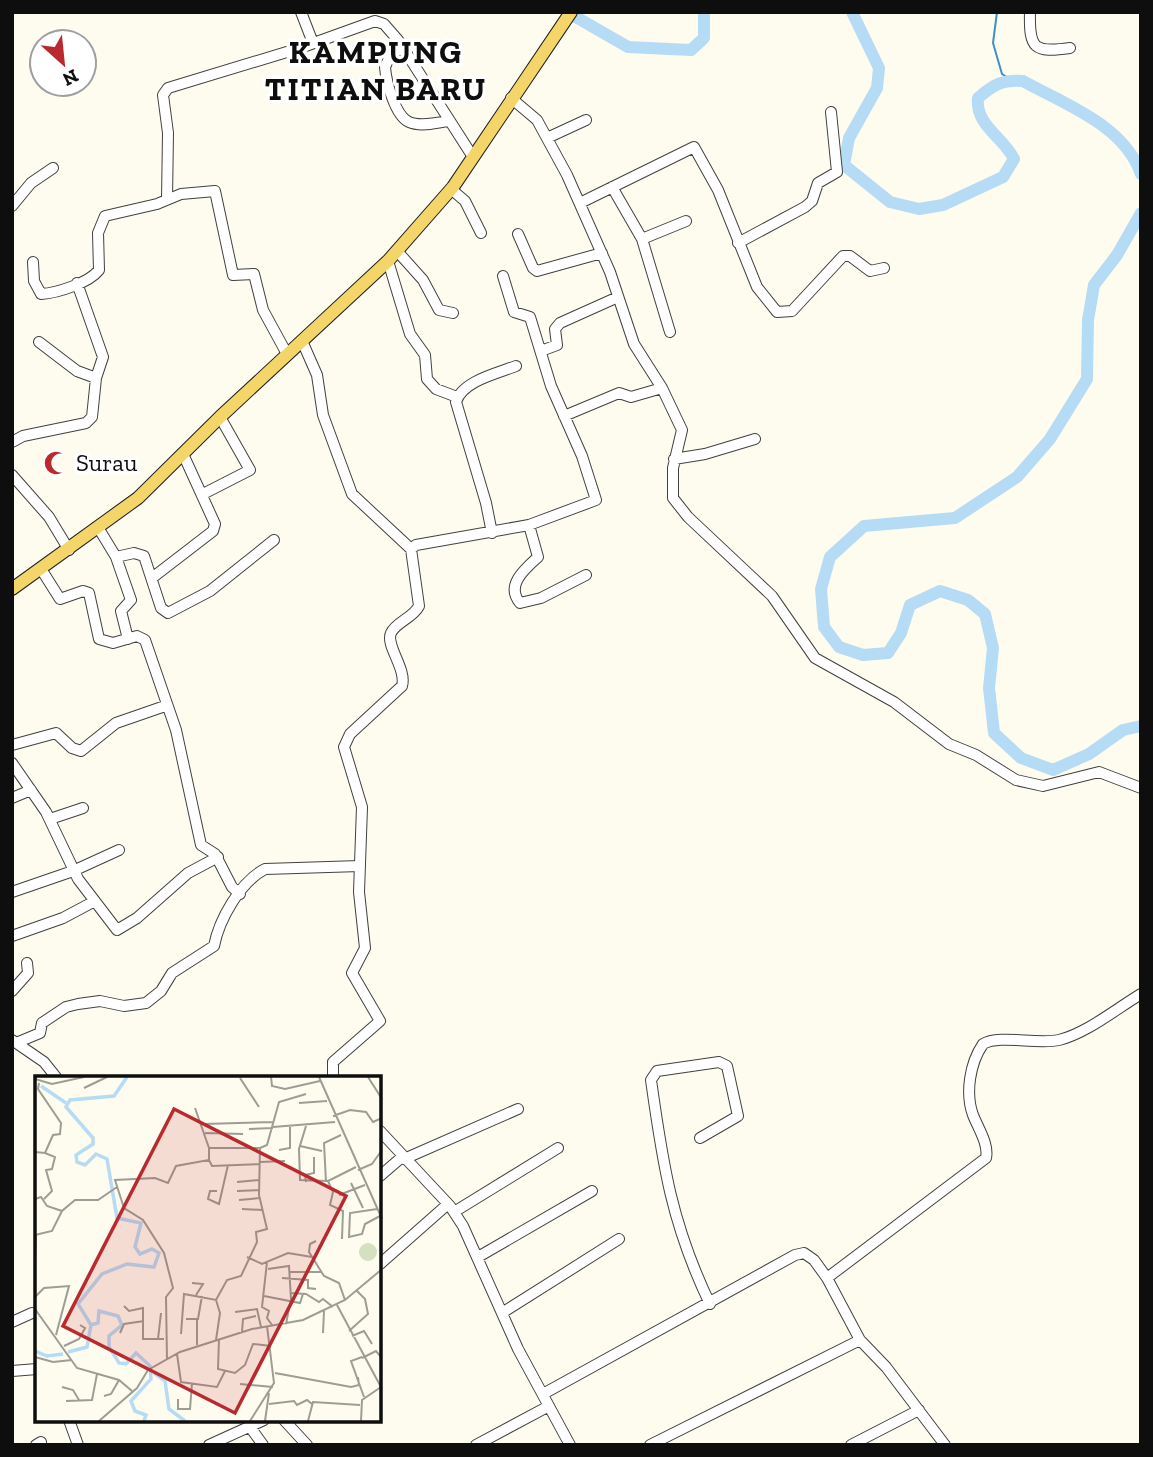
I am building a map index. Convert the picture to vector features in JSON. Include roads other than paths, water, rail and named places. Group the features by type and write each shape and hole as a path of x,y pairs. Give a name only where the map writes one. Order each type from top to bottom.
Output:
{"main road":[{"path":"12,589 99,529 138,498 220,417 393,256 451,189 568,17"}],"street":[{"path":"301,12 313,43"},
{"path":"1030,12 1029,34 1034,45 1045,51 1070,48"},
{"path":"167,200 169,133 164,91 181,82 313,43 378,20 403,47 473,157"},
{"path":"403,47 390,56 385,67 401,114 407,122 415,124 448,121"},
{"path":"511,98 537,120 547,138 602,253 634,344 662,388 683,435 674,458 673,498 701,529 772,596 820,663 894,702 949,744 976,755 1000,773 1032,785 1061,784 1099,772 1141,788"},
{"path":"738,243 805,207 812,201 818,183 837,172 831,112"},
{"path":"547,138 586,120"},
{"path":"580,203 694,147 718,190 757,287 780,314 792,311 843,256 850,256 870,271 884,268"},
{"path":"12,206 31,183 53,168"},
{"path":"612,187 642,239 670,331"},
{"path":"451,189 465,201 481,233"},
{"path":"33,262 34,281 41,294 77,283 94,276 99,270 98,233 102,218 181,194 215,191 233,275 254,274 263,310 287,354"},
{"path":"642,239 686,221"},
{"path":"518,234 537,271 602,253"},
{"path":"393,256 423,280 439,310 453,313"},
{"path":"393,256 410,334 425,355 427,379 436,389 457,397"},
{"path":"411,549 416,545 529,525 596,500 582,456 551,386 530,317 514,312 503,276"},
{"path":"12,442 23,436 86,424 92,417 96,378 103,357 77,283"},
{"path":"541,351 557,345 555,329 560,323 618,297"},
{"path":"302,341 317,375 323,415 352,494 411,549 419,606 394,630 390,639 404,675 402,687 345,741 345,755 362,807 360,866 365,948 352,973 380,1020 333,1062 333,1076"},
{"path":"39,342 77,371 96,378"},
{"path":"492,533 486,503 456,402 457,397 480,381 516,366"},
{"path":"565,416 619,393 631,397 662,388"},
{"path":"203,494 250,470 220,417"},
{"path":"674,458 705,454 755,439"},
{"path":"152,578 213,531 215,524 183,454"},
{"path":"12,475 49,517 69,550"},
{"path":"529,525 538,557 516,581 514,592 520,603 541,598 586,575"},
{"path":"99,529 116,557 131,600 121,611 128,639"},
{"path":"116,557 141,553 161,608 168,613 210,591 274,540"},
{"path":"41,569 60,599 83,591 89,593 99,639 113,643 140,636 145,640 165,706 176,730 201,845 218,857 232,887 240,894"},
{"path":"12,745 56,733 72,748 81,751 116,723 165,706"},
{"path":"12,763 50,819 73,871 114,928 119,929 137,918 188,873 218,857"},
{"path":"12,798 31,790"},
{"path":"50,819 83,808"},
{"path":"12,892 73,871 119,849"},
{"path":"14,1042 40,1033 42,1023 66,1007 100,1001 133,1006 152,1000 172,973 214,946 218,928 240,894 260,871 271,867 360,866"},
{"path":"12,936 63,918 93,902"},
{"path":"12,991 29,974 27,963"},
{"path":"827,1278 986,1158 987,1148 970,1102 972,1070 983,1044 994,1040 1042,1043 1066,1038 1141,994"},
{"path":"14,1042 44,1062 55,1076"},
{"path":"700,1138 738,1116 727,1066 719,1062 657,1071 651,1080 672,1211 686,1253 710,1304"},
{"path":"382,1174 403,1158 518,1109"},
{"path":"382,1133 451,1208 478,1257 502,1313 570,1445"},
{"path":"382,1263 451,1208 558,1148"},
{"path":"478,1257 592,1191"},
{"path":"502,1313 619,1239"},
{"path":"543,1394 799,1253 810,1255 827,1278 860,1340 886,1367 945,1445"},
{"path":"12,1322 32,1313"},
{"path":"650,1445 860,1340"},
{"path":"12,1371 35,1369"},
{"path":"476,1445 550,1406"},
{"path":"851,1445 919,1410"},
{"path":"70,1422 79,1445"},
{"path":"209,1445 260,1422"},
{"path":"286,1422 307,1445"},
{"path":"250,1427 263,1445"}],"waterway":[{"path":"567,12 628,47 691,50 704,38 704,12"},
{"path":"852,12 879,68 877,88 849,138 844,165 890,202 919,209 943,205 1003,177 1014,159 985,123 978,107 978,98 994,86 1010,81 1023,81 1108,129 1133,157 1141,174"},
{"path":"997,12 993,43 1002,74 1010,79"},
{"path":"1141,213 1117,255 1094,285 1088,320 1087,379 1050,439 1017,477 955,518 864,526 830,557 821,589 824,627 839,647 863,655 888,653 901,633 910,605 940,591 968,600 985,614 993,648 989,688 994,733 1021,758 1053,770 1089,754 1123,730 1141,726"}],"place":[{"name":"Surau","path":"56,463"}],"district":[{"name":"KAMPUNG TITIAN BARU","path":"376,70"}]}
